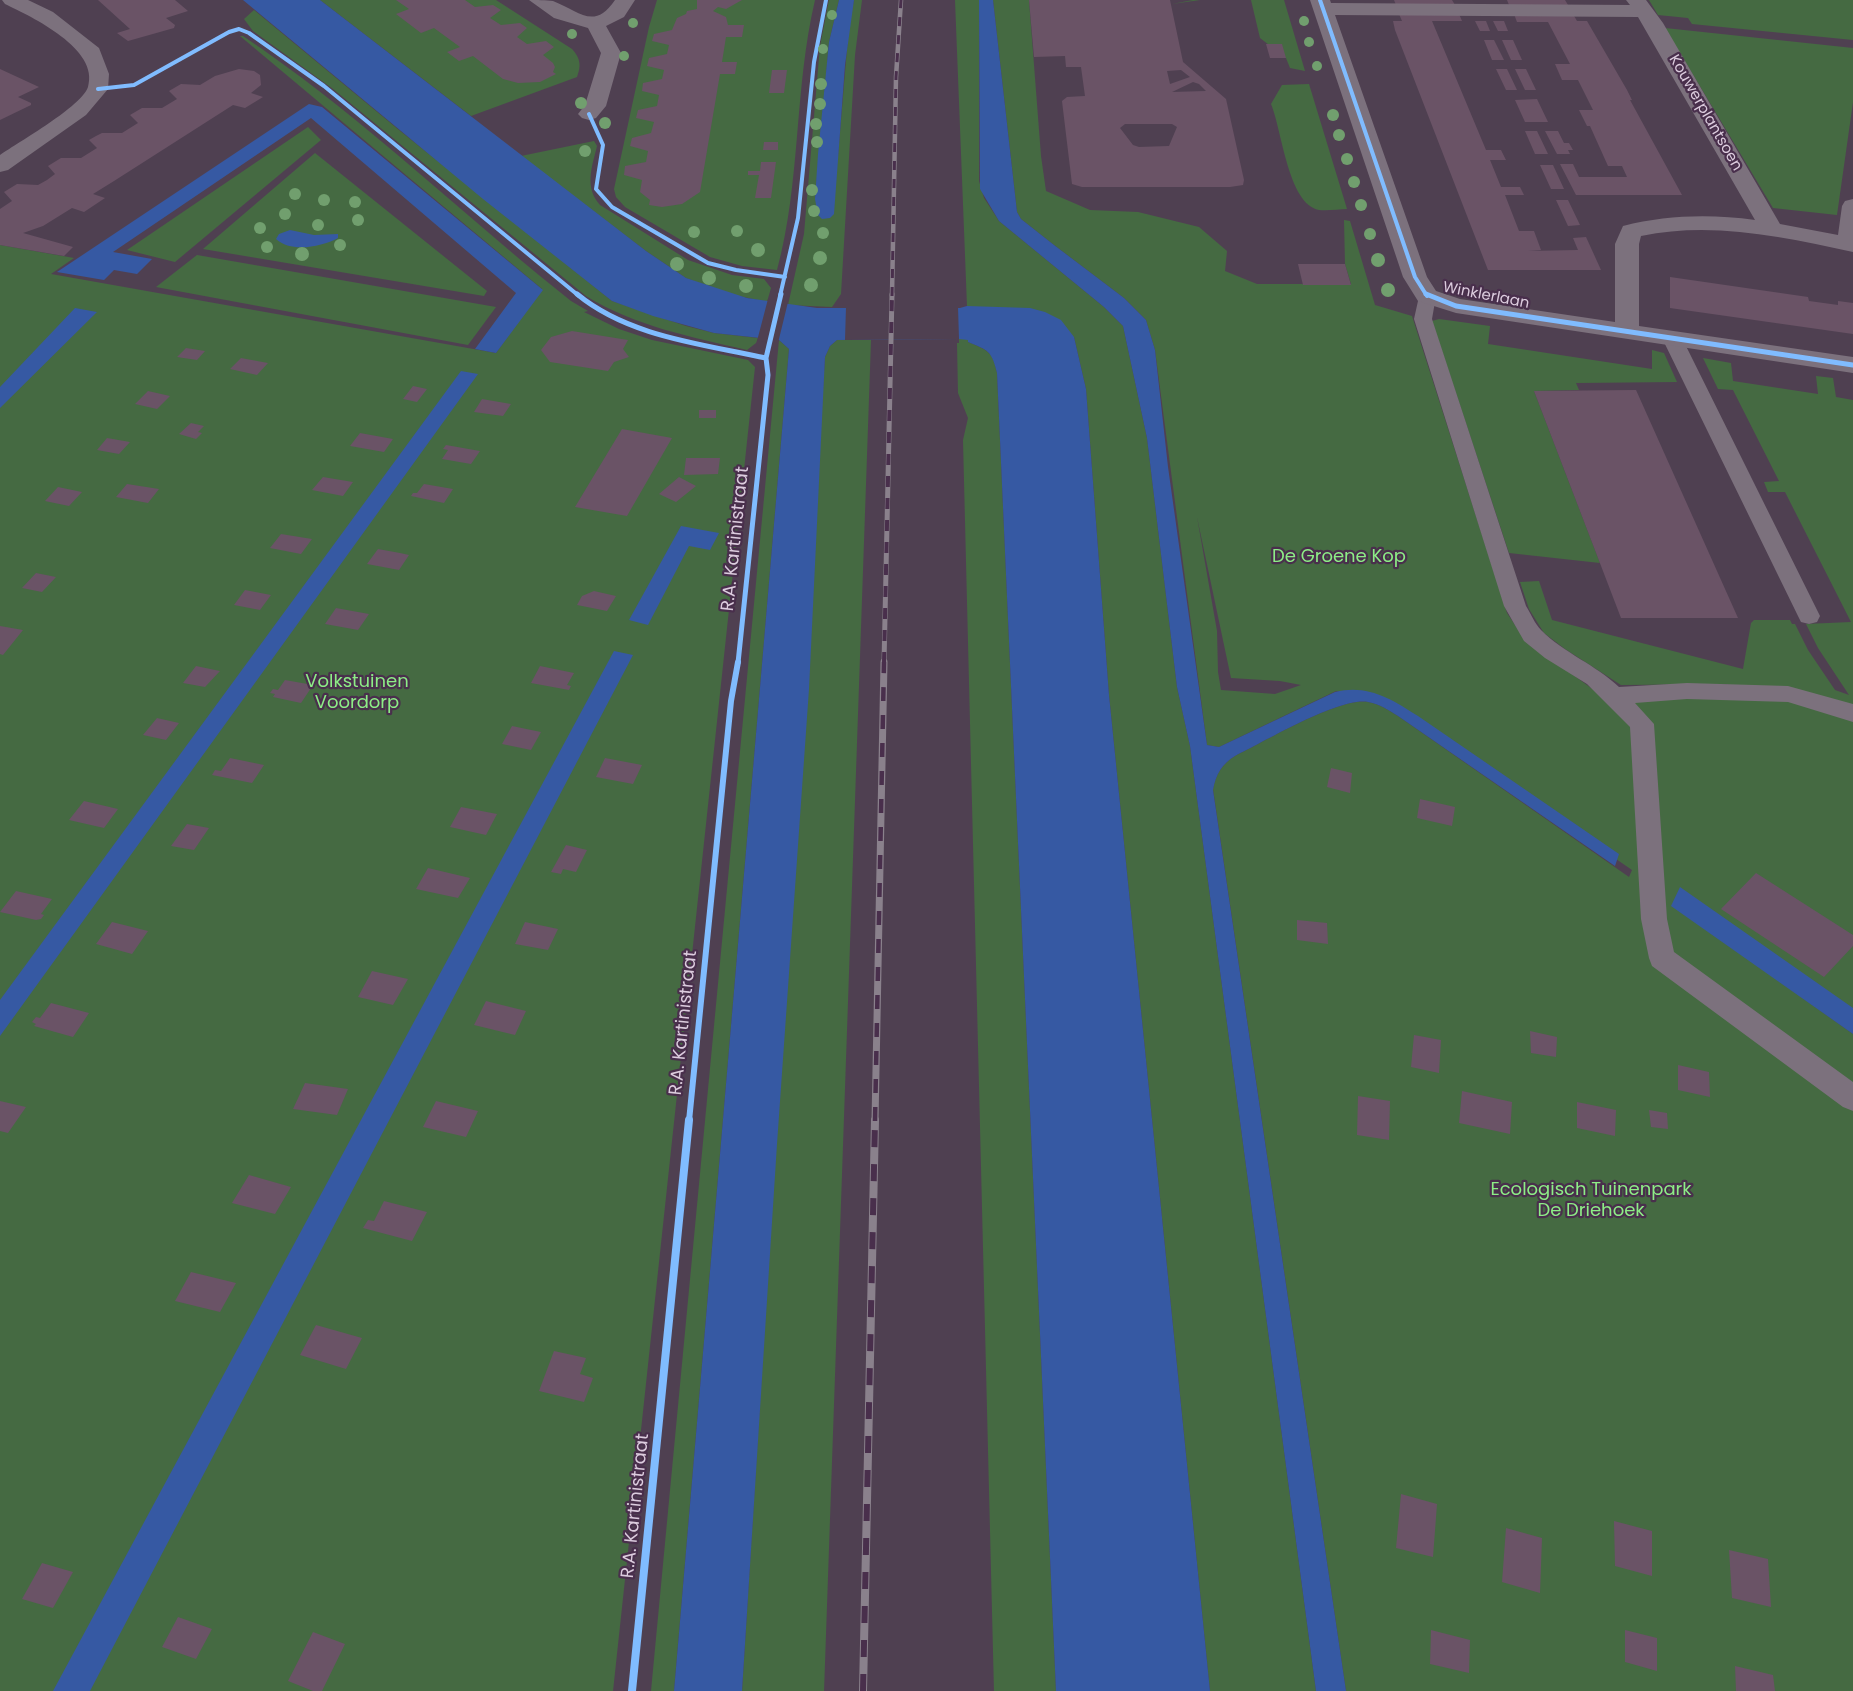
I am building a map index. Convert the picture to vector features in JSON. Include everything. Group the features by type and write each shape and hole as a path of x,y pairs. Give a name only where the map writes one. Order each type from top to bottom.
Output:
{"street":[{"path":"0,165 80,111 98,89 99,74 92,52 46,16 12,0"},
{"path":"538,0 565,18 580,22 608,19 615,14 625,0"},
{"path":"1322,5 1639,5"},
{"name":"Winklerlaan","path":"1322,5 1415,278 1427,296 1456,306 1853,365"},
{"name":"Kouwerplantsoen","path":"1639,5 1653,23 1772,228"},
{"path":"589,114 595,106 611,53 595,22"},
{"path":"1626,331 1627,244 1630,231 1653,225 1772,228 1850,244 1853,206"}],"lane":[{"path":"1427,296 1423,320 1515,606 1533,635 1553,652 1595,678 1616,696 1642,724 1654,919 1662,958 1853,1098"},
{"path":"1672,338 1809,616"},
{"path":"1616,696 1687,691 1788,694 1853,713"}],"green space":[{"path":"320,0 496,0 572,49 579,59 577,77 471,116"},
{"path":"657,0 815,0 808,34 790,203 777,270 742,266 710,257 625,207 616,197 614,189 649,27"},
{"path":"829,0 839,0 829,42 815,199 838,156 849,25 854,0 862,0 855,55 841,294 832,307 788,305 804,234 820,46"},
{"path":"955,0 979,0 979,181 984,198 999,221 1104,307 1123,326 1147,438 1177,687 1190,746 1316,1691 1210,1691 1109,695 1086,389 1074,337 967,306"},
{"path":"993,0 1029,0 1041,156 1046,191 1090,210 1138,212 1199,227 1227,251 1225,271 1257,284 1351,284 1345,264 1344,220 1350,221 1375,305 1412,316 1507,613 1525,640 1609,701 1730,684 1621,685 1544,633 1529,609 1520,582 1539,581 1552,620 1743,669 1751,623 1754,620 1790,620 1792,624 1795,624 1808,650 1835,690 1849,695 1818,648 1806,624 1851,622 1785,492 1768,492 1764,482 1779,481 1733,390 1718,389 1703,358 1731,363 1733,381 1818,394 1816,376 1833,378 1836,397 1853,400 1853,1019 1672,905 1853,1034 1853,1691 1346,1691 1213,789 1216,779 1220,770 1230,759 1302,722 1339,706 1368,702 1398,716 1629,877 1632,870 1387,701 1336,691 1219,747 1207,745 1155,350 1146,320 1124,298 1021,219 1017,212","holes":["1197,517 1231,678 1280,681 1301,685 1275,694 1221,690 1217,631"]},
{"path":"1251,0 1284,0 1305,71 1290,68 1286,58 1260,38"},
{"path":"1649,0 1853,0 1853,40 1692,24 1688,18 1658,15"},
{"path":"254,10 612,301 686,326 714,333 758,338 756,343 747,350 684,335 644,323 586,296 333,89 253,31 244,19"},
{"path":"1665,28 1853,48 1853,102 1837,215 1773,208"},
{"name":"Volkstuinen Voordorp","path":"240,36 282,63 358,122 540,276 571,301 588,311 584,312 619,329 652,340 748,360 755,367 613,1691 0,1691 0,245 74,258 51,274 496,353 542,289"},
{"path":"1309,84 1347,209 1319,210 1308,205 1293,181 1271,104 1282,85"},
{"path":"308,127 321,140 175,262 127,250"},
{"path":"594,141 597,146 591,184 595,198 600,205 688,260 732,275 764,279 771,288 767,302 725,293 686,278 646,251 521,156"},
{"path":"315,153 487,291 484,296 203,249"},
{"path":"197,255 496,307 468,345 156,287"},
{"path":"1439,319 1490,326 1488,344 1652,369 1652,350 1664,353 1677,382 1576,383 1579,390 1534,391 1600,563 1509,553 1432,321"},
{"path":"959,339 968,339 968,342 989,353 994,360 997,373 1056,1691 994,1691 963,440 968,418 958,393 957,343"},
{"path":"779,340 789,349 674,1691 651,1691"},
{"path":"837,340 871,340 824,1691 742,1691 825,357 830,346"}],"water":[{"path":"243,0 320,0 646,251 686,278 747,298 817,308 960,308 967,306 1030,308 1061,320 1074,337 1086,389 1109,695 1210,1691 1056,1691 997,373 991,356 968,340 959,339 837,340 830,346 825,357 809,689 742,1691 674,1691 789,349 779,340 714,333 653,316 612,301 483,199"},
{"path":"839,0 854,0 845,65 834,214 830,218 822,219 818,215 815,199 818,154 829,42"},
{"path":"979,0 993,0 1017,212 1021,219 1124,298 1146,320 1155,350 1168,467 1207,745 1219,747 1335,692 1358,690 1369,692 1389,699 1418,716 1619,854 1615,866 1398,716 1368,702 1339,706 1282,731 1230,759 1220,770 1216,779 1213,790 1346,1691 1316,1691 1190,746 1177,687 1147,438 1123,326 1104,307 999,221 980,189"},
{"path":"309,104 322,107 543,290 496,353 475,349 516,293 311,118 113,252 152,259 137,274 114,270 104,280 57,272"},
{"path":"290,230 314,235 338,234 338,238 306,247 290,246 276,239 279,234"},
{"path":"75,308 97,312 0,408 0,387"},
{"path":"461,371 478,374 0,1036 0,1000"},
{"path":"681,526 719,533 710,550 689,546 648,625 629,620"},
{"path":"614,651 633,655 90,1691 53,1691"},
{"path":"1680,887 1853,1008 1853,1034 1671,906"}],"pier":[{"path":"768,299 788,302 778,343 757,341"},
{"path":"846,307 958,307 959,339 845,340"}],"building":[{"path":"98,0 175,0 188,11 166,18 175,25 174,28 128,41 117,33 130,29"},
{"path":"396,0 465,0 475,7 493,5 501,10 490,18 501,25 520,23 527,28 517,37 527,44 546,41 554,47 543,55 553,63 555,67 553,72 556,74 540,82 518,83 503,79 473,56 459,61 447,52 460,47 434,28 421,33 396,14 409,9"},
{"path":"697,0 742,0 726,9 718,7 713,11 726,17 728,25 744,25 742,37 726,37 722,62 737,62 735,74 720,74 700,192 682,204 662,207 649,205 650,200 640,192 642,180 624,175 625,166 646,162 648,151 630,146 632,138 651,133 654,122 636,118 638,110 657,106 659,95 642,91 643,83 662,79 664,70 647,66 649,58 667,54 669,45 652,41 654,34 672,30 677,18 686,14 687,11 697,9"},
{"path":"1029,0 1170,0 1183,62 1226,99 1244,180 1243,185 1230,187 1082,187 1072,184 1062,101 1067,97 1085,96 1081,67 1066,67 1065,56 1034,57","holes":["1181,70 1190,77 1170,84 1167,71","1193,82 1206,91 1172,92","1125,124 1172,124 1177,127 1169,146 1139,147 1133,145 1120,128"]},
{"path":"1394,0 1452,0 1455,5 1396,5"},
{"path":"1507,0 1565,0 1568,5 1509,5"},
{"path":"1399,14 1459,14 1462,21 1432,21 1486,150 1501,150 1506,160 1490,160 1501,187 1520,187 1524,195 1505,195 1519,231 1534,231 1541,250 1528,251 1578,250 1573,238 1586,237 1601,270 1488,270 1395,30 1393,21 1402,21"},
{"path":"1514,14 1573,14 1577,21 1587,21 1627,90 1632,100 1630,100 1682,195 1576,195 1560,164 1573,164 1579,177 1627,177 1622,166 1608,166 1590,126 1587,126 1579,110 1593,110 1578,80 1562,80 1555,64 1570,64 1548,22 1517,22"},
{"path":"1475,21 1486,21 1490,31 1480,31"},
{"path":"1493,21 1504,21 1508,31 1498,31"},
{"path":"1484,40 1494,40 1504,60 1492,60"},
{"path":"1502,40 1513,40 1522,60 1511,60"},
{"path":"1266,44 1282,44 1286,58 1270,58"},
{"path":"0,69 39,87 18,97 31,105 0,120"},
{"path":"239,69 254,71 260,75 261,85 251,93 263,97 245,108 233,105 93,194 105,198 84,212 72,208 43,226 23,233 73,247 64,256 0,245 0,209 12,201 4,192 17,184 38,185 47,180 55,174 48,166 61,158 81,158 97,148 89,140 102,133 122,133 138,123 130,115 142,108 162,108 177,99 169,91 181,84 200,85 215,76"},
{"path":"1496,69 1507,69 1517,90 1506,90"},
{"path":"1515,69 1526,69 1536,90 1525,90"},
{"path":"772,70 787,70 784,93 769,93"},
{"path":"1537,99 1548,122 1525,122 1515,100"},
{"path":"1525,131 1537,131 1548,154 1535,154"},
{"path":"1545,131 1558,131 1564,143 1569,143 1573,150 1568,150 1570,154 1557,154"},
{"path":"764,142 778,142 778,150 763,150"},
{"path":"761,162 776,162 771,198 755,198 759,175 748,175 748,171 760,171"},
{"path":"1540,165 1553,165 1564,189 1551,189"},
{"path":"1556,200 1568,200 1580,225 1568,226"},
{"path":"1298,264 1345,264 1351,285 1303,285"},
{"path":"1670,277 1808,297 1809,301 1838,305 1838,301 1853,303 1853,334 1670,308"},
{"path":"572,331 628,340 623,349 629,357 614,362 608,371 550,362 541,350 551,337"},
{"path":"186,348 205,351 197,360 177,357"},
{"path":"241,358 268,363 257,375 230,369"},
{"path":"413,386 427,389 417,402 403,399"},
{"path":"1636,390 1738,618 1621,618 1534,391"},
{"path":"148,391 170,396 157,409 135,404"},
{"path":"482,399 511,404 503,416 474,412"},
{"path":"699,410 716,410 716,418 699,418"},
{"path":"191,423 204,426 198,432 202,433 196,439 179,434"},
{"path":"622,429 672,438 627,516 575,507"},
{"path":"360,433 393,439 384,452 350,446"},
{"path":"107,438 130,442 119,454 97,450"},
{"path":"446,445 480,451 471,464 442,459 448,450 443,449"},
{"path":"686,458 720,458 718,474 684,475"},
{"path":"323,477 353,482 343,496 312,490"},
{"path":"679,477 696,486 676,502 659,494"},
{"path":"127,484 159,489 148,503 116,497"},
{"path":"424,484 453,489 444,503 411,496 417,493"},
{"path":"58,487 82,492 69,506 45,501"},
{"path":"281,534 312,539 301,554 270,548"},
{"path":"378,549 409,555 399,570 367,564"},
{"path":"36,573 56,577 42,592 22,588"},
{"path":"245,590 271,595 260,610 234,605"},
{"path":"594,591 616,596 607,611 577,605 582,596"},
{"path":"336,608 369,614 358,630 325,624"},
{"path":"0,626 23,630 3,655 0,654"},
{"path":"196,666 220,671 205,687 183,683"},
{"path":"540,666 574,673 567,685 571,686 569,690 531,683"},
{"path":"285,680 313,685 301,703 273,697 275,694 270,693 273,689 278,690"},
{"path":"157,718 179,723 166,740 143,735"},
{"path":"512,726 541,732 531,750 502,744"},
{"path":"230,758 264,765 252,783 212,775 215,770 221,771"},
{"path":"605,758 642,765 633,784 596,777"},
{"path":"1331,768 1352,773 1350,793 1327,787"},
{"path":"1420,799 1455,807 1452,826 1417,818"},
{"path":"84,801 118,809 104,828 69,820"},
{"path":"461,807 497,814 486,835 450,827"},
{"path":"187,824 209,828 194,850 171,846"},
{"path":"566,845 587,850 576,872 563,869 561,874 551,872"},
{"path":"428,868 470,878 458,898 416,889"},
{"path":"1756,873 1853,935 1853,946 1824,977 1721,909"},
{"path":"16,891 52,899 41,914 44,915 41,919 36,920 0,912"},
{"path":"1297,920 1327,923 1328,944 1297,940"},
{"path":"112,922 148,931 132,954 96,944"},
{"path":"525,922 558,929 548,950 515,944"},
{"path":"372,971 408,979 393,1005 358,997"},
{"path":"486,1001 526,1011 515,1035 474,1025"},
{"path":"51,1003 89,1013 73,1037 34,1026 36,1024 32,1022 36,1017 40,1018"},
{"path":"1530,1031 1557,1037 1556,1057 1531,1053"},
{"path":"1414,1035 1441,1040 1439,1073 1411,1067"},
{"path":"1678,1065 1709,1072 1710,1097 1678,1090"},
{"path":"305,1083 348,1089 337,1115 293,1109"},
{"path":"1462,1091 1512,1102 1510,1134 1459,1123"},
{"path":"1358,1096 1390,1101 1389,1140 1357,1135"},
{"path":"0,1101 26,1107 8,1133 0,1131"},
{"path":"436,1101 478,1111 466,1137 423,1127"},
{"path":"1577,1102 1616,1110 1615,1136 1577,1128"},
{"path":"1649,1110 1667,1113 1668,1129 1651,1127"},
{"path":"249,1175 291,1187 275,1214 232,1203"},
{"path":"384,1201 427,1212 412,1241 363,1228 368,1220 374,1221"},
{"path":"191,1272 236,1283 220,1312 175,1301"},
{"path":"316,1325 362,1338 346,1369 300,1355"},
{"path":"554,1351 586,1358 580,1374 593,1378 584,1402 539,1391"},
{"path":"1401,1494 1437,1504 1433,1557 1396,1548"},
{"path":"1614,1521 1652,1531 1652,1576 1615,1566"},
{"path":"1506,1528 1542,1538 1540,1593 1502,1582"},
{"path":"1729,1550 1768,1559 1771,1607 1732,1598"},
{"path":"42,1563 73,1572 53,1608 22,1599"},
{"path":"178,1617 212,1629 196,1659 162,1647"},
{"path":"1431,1630 1470,1640 1469,1673 1430,1664"},
{"path":"1625,1630 1657,1638 1657,1671 1625,1662"},
{"path":"313,1632 345,1644 322,1691 313,1691 288,1681"},
{"path":"1735,1666 1773,1675 1775,1691 1736,1691"}],"railway":[{"path":"892,296 896,77 901,0"},
{"path":"884,663 892,294"},
{"path":"875,1121 884,662"},
{"path":"863,1691 875,1120"}],"cycle path":[{"name":"R.A. Kartinistraat","path":"632,1691 731,701 739,657 768,375 766,358 798,218 814,62 826,0"},
{"path":"1320,0 1415,277 1427,296 1456,306 1853,365"},
{"path":"98,89 134,85 229,32 239,29 249,33 324,86 589,304 624,322 660,335 766,358"},
{"path":"589,114 603,145 603,158 596,189 612,207 708,263 736,270 785,277"}],"park label":[{"name":"De Groene Kop","path":"1339,557"},
{"name":"Ecologisch Tuinenpark De Driehoek","path":"1591,1200"}]}
